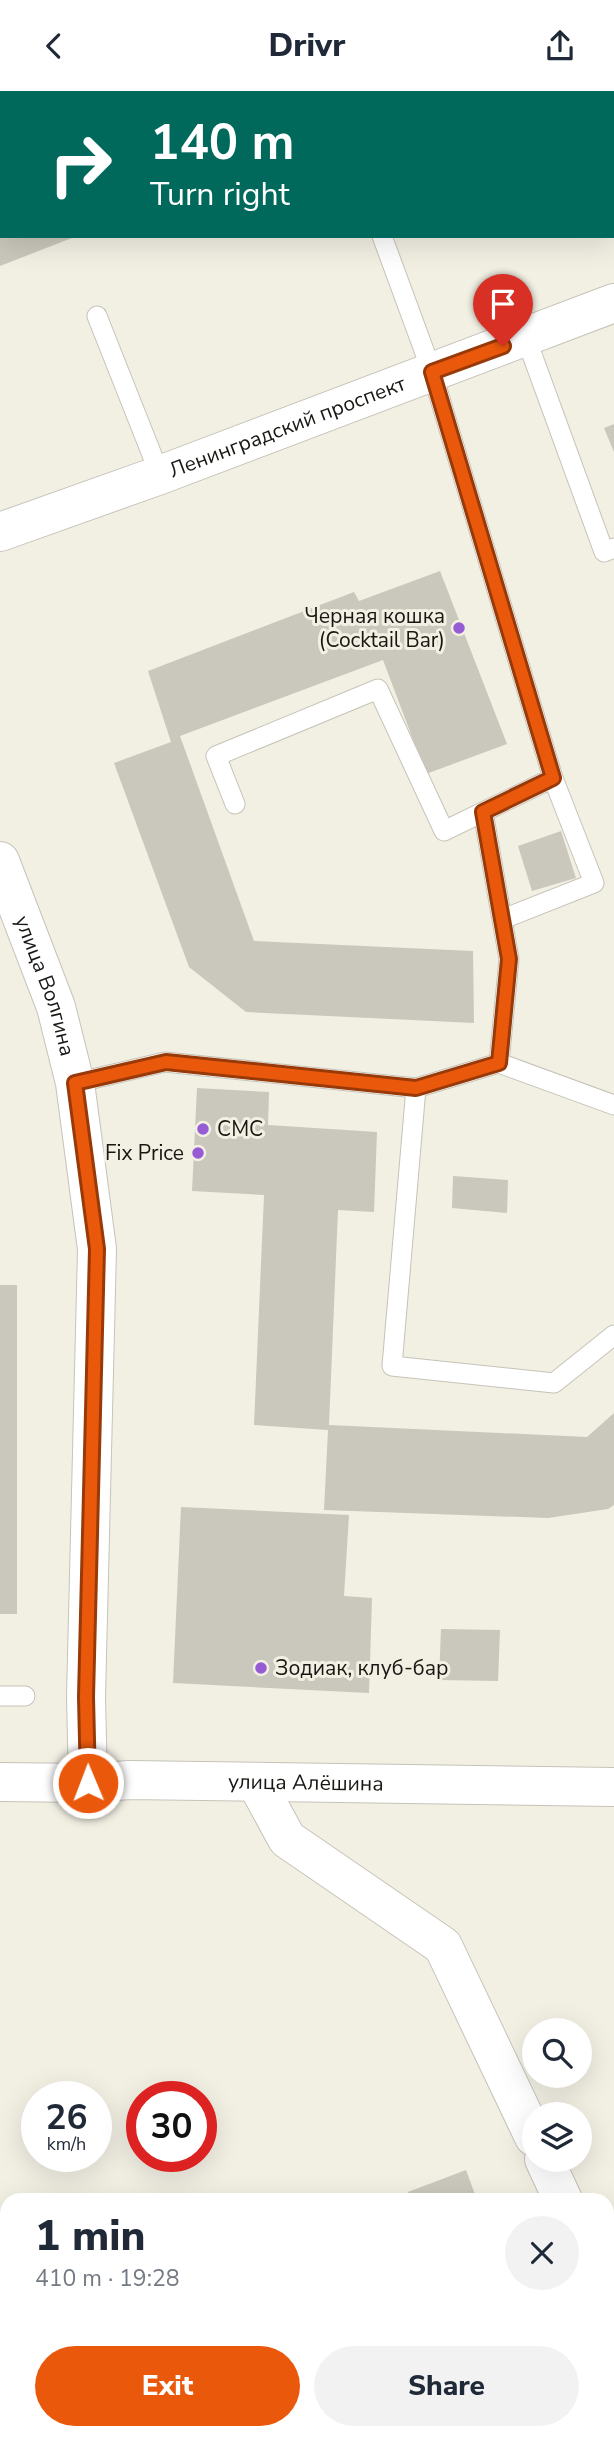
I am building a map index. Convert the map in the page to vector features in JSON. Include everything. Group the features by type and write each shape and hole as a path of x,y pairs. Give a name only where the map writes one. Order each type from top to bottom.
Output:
{"street":[{"name":"Ленинградский проспект","path":"0,532 160,475 614,303"},
{"name":"улица Волгина","path":"0,861 56,1007 75,1083 97,1249 86,1697 88,1783"},
{"name":"улица Алёшина","path":"0,1782 88,1783 130,1780 614,1787"},
{"path":"256,1782 287,1839 443,1946 522,2112"},
{"path":"550,2172 560,2193"}],"lane":[{"path":"383,238 432,372 553,778 594,883 503,919"},
{"path":"97,317 160,475"},
{"path":"526,338 604,552 614,548"},
{"path":"236,804 216,756 378,689 444,831 553,778"},
{"path":"483,812 509,959 499,1063"},
{"path":"75,1083 166,1062 416,1088 499,1063 614,1105"},
{"path":"416,1088 392,1366 554,1383 614,1335"},
{"path":"0,1696 24,1696"}],"building":[{"path":"0,238 72,238 0,266"},
{"path":"614,424 614,452 604,428"},
{"path":"440,571 507,744 426,774 383,660 180,736 254,941 473,951 474,1023 246,1012 189,967 114,763 171,742 148,671 354,592 359,601"},
{"path":"561,831 576,878 532,891 518,846"},
{"path":"197,1088 269,1092 268,1125 377,1132 374,1212 338,1210 329,1425 587,1437 614,1413 614,1505 608,1509 548,1518 324,1510 328,1430 254,1425 264,1195 192,1191"},
{"path":"453,1176 508,1180 507,1213 452,1208"},
{"path":"0,1285 17,1285 17,1614 0,1614"},
{"path":"181,1507 349,1515 344,1596 372,1598 369,1693 173,1683"},
{"path":"441,1629 500,1630 498,1681 439,1680"},
{"path":"466,2170 474,2193 408,2193"}],"place":[{"name":"Черная кошка (Cocktail Bar)","path":"459,628"},
{"name":"СМС","path":"203,1129"},
{"name":"Fix Price","path":"198,1153"},
{"name":"Зодиак, клуб-бар","path":"261,1668"}],"route":[{"path":"88,1783 86,1697 97,1249 75,1083 166,1062 416,1088 499,1063 509,959 483,812 553,778 432,372 503,346"}]}
